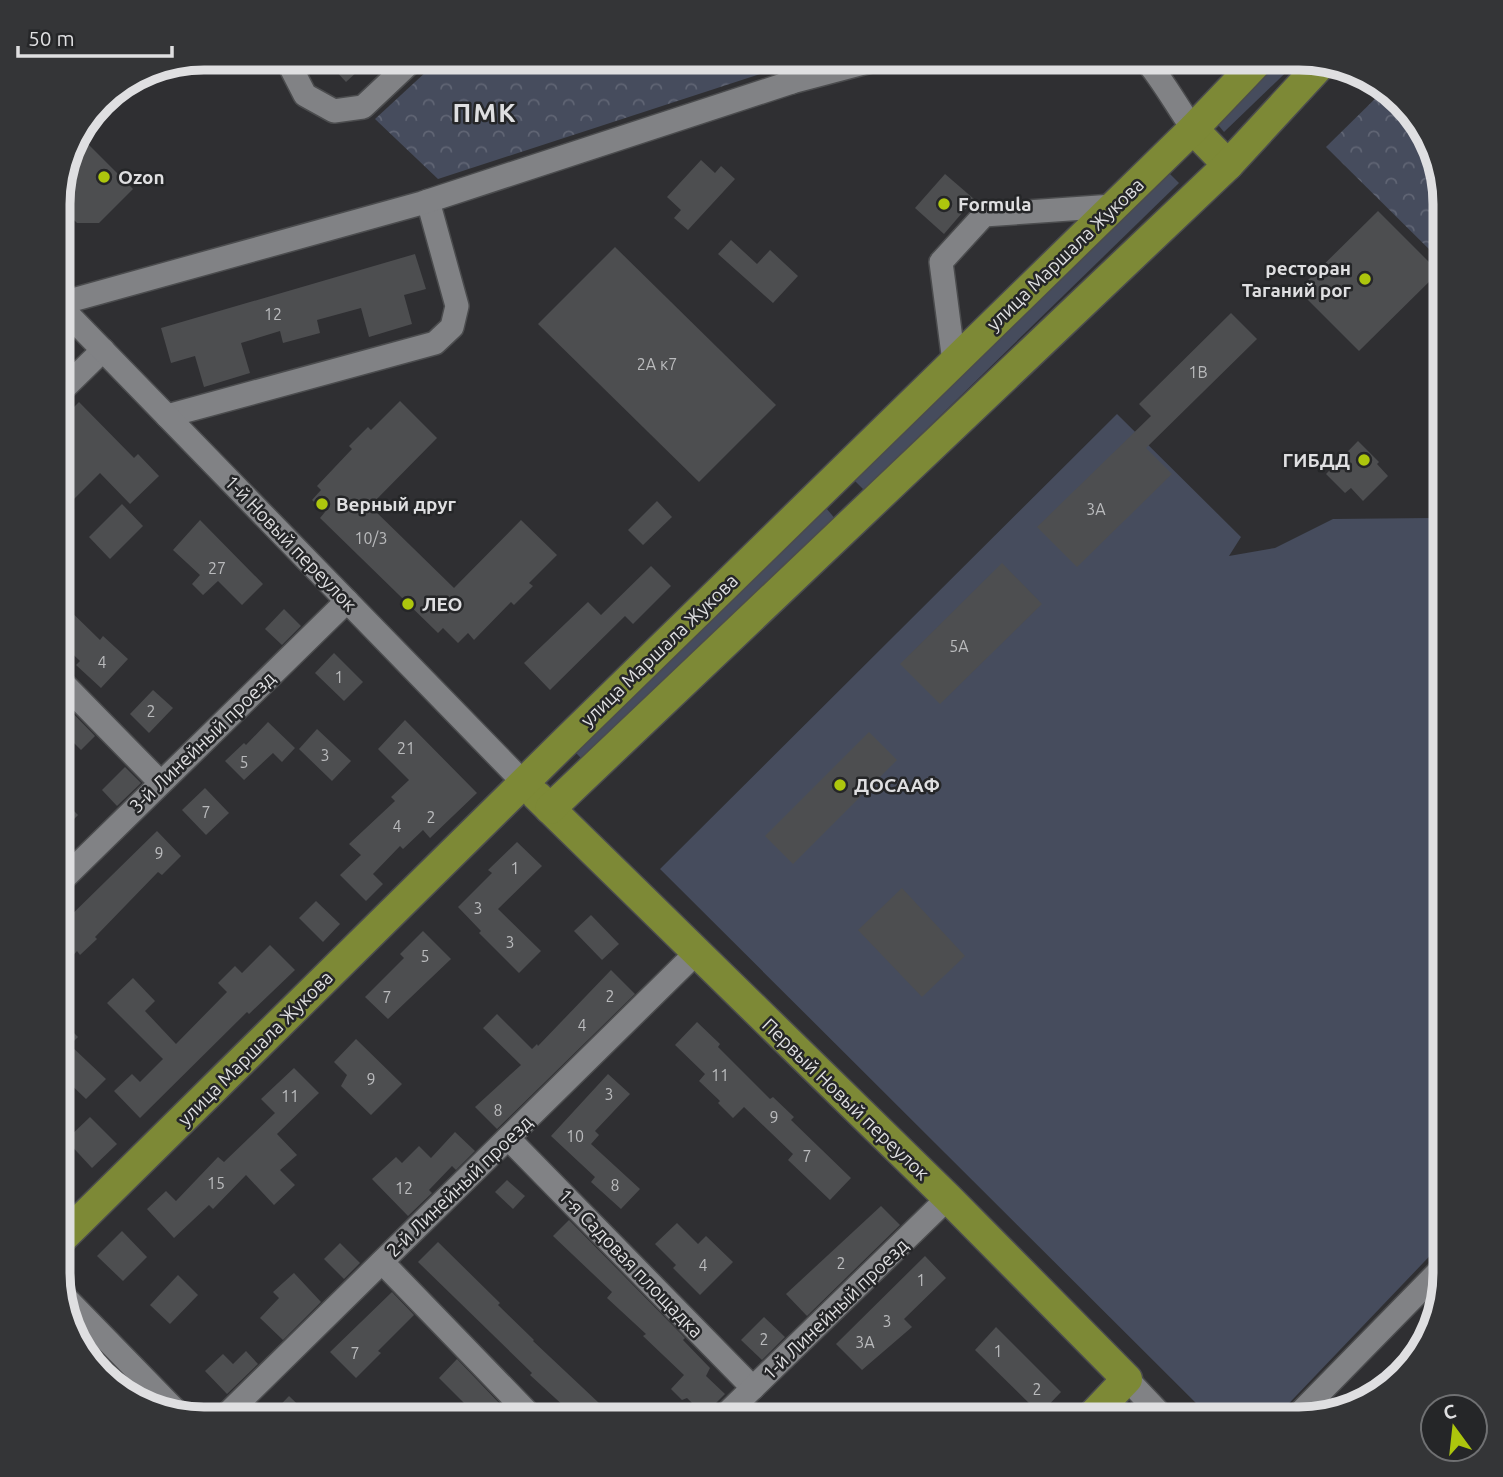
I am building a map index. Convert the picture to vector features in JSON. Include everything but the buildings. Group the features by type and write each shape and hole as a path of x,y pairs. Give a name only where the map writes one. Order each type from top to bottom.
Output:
{"main road":[{"name":"улица Маршала Жукова","path":"70,1230 1250,70"},
{"name":"улица Маршала Жукова","path":"550,809 1228,164 1315,71"},
{"path":"1192,129 1228,164"},
{"path":"832,481 860,514"},
{"name":"Первый Новый переулок","path":"524,783 948,1198 1127,1379"},
{"path":"1100,1407 1127,1379"}],"street":[{"path":"292,70 305,95 334,111 363,107 402,70"},
{"path":"790,70 792,82"},
{"path":"70,301 428,201 792,82 838,70"},
{"path":"1154,70 1165,83 1174,103 1192,129"},
{"path":"1174,103 1196,107 1215,106"},
{"path":"167,415 435,342 452,327 457,306 428,201"},
{"path":"954,362 941,262 984,215 1114,205"},
{"name":"1-й Новый переулок","path":"70,316 524,783"},
{"path":"70,382 103,350"},
{"name":"3-й Линейный проезд","path":"70,872 347,601"},
{"path":"70,690 160,782"},
{"name":"2-й Линейный проезд","path":"234,1407 695,953"},
{"name":"1-я Садовая площадка","path":"508,1138 753,1388"},
{"name":"1-й Линейный проезд","path":"733,1407 948,1198"},
{"path":"382,1262 522,1407"},
{"path":"1306,1407 1433,1277"},
{"path":"75,1307 167,1401"},
{"name":"Первый Новый переулок","path":"1127,1379 1154,1407"}],"green space":[{"path":"428,70 769,71 438,179 375,119"},
{"path":"1265,70 1289,70 1224,132 1214,120"},
{"path":"1378,96 1394,109 1415,137 1426,161 1433,195 1433,253 1326,147"},
{"path":"1164,168 1179,183 864,490 849,475"},
{"path":"1117,414 1241,537 1229,556 1275,548 1333,519 1431,518 1433,1253 1285,1407 1200,1407 660,869"},
{"path":"821,502 837,521 587,764 572,749"}],"place":[{"name":"Ozon","path":"104,177"},
{"name":"Formula","path":"944,204"},
{"name":"ресторан Таганий рог","path":"1365,279"},
{"name":"ГИБДД","path":"1364,460"},
{"name":"Верный друг","path":"322,504"},
{"name":"ЛЕО","path":"408,604"},
{"name":"ДОСААФ","path":"840,785"}],"district":[{"name":"ПМК","path":"485,113"}]}
